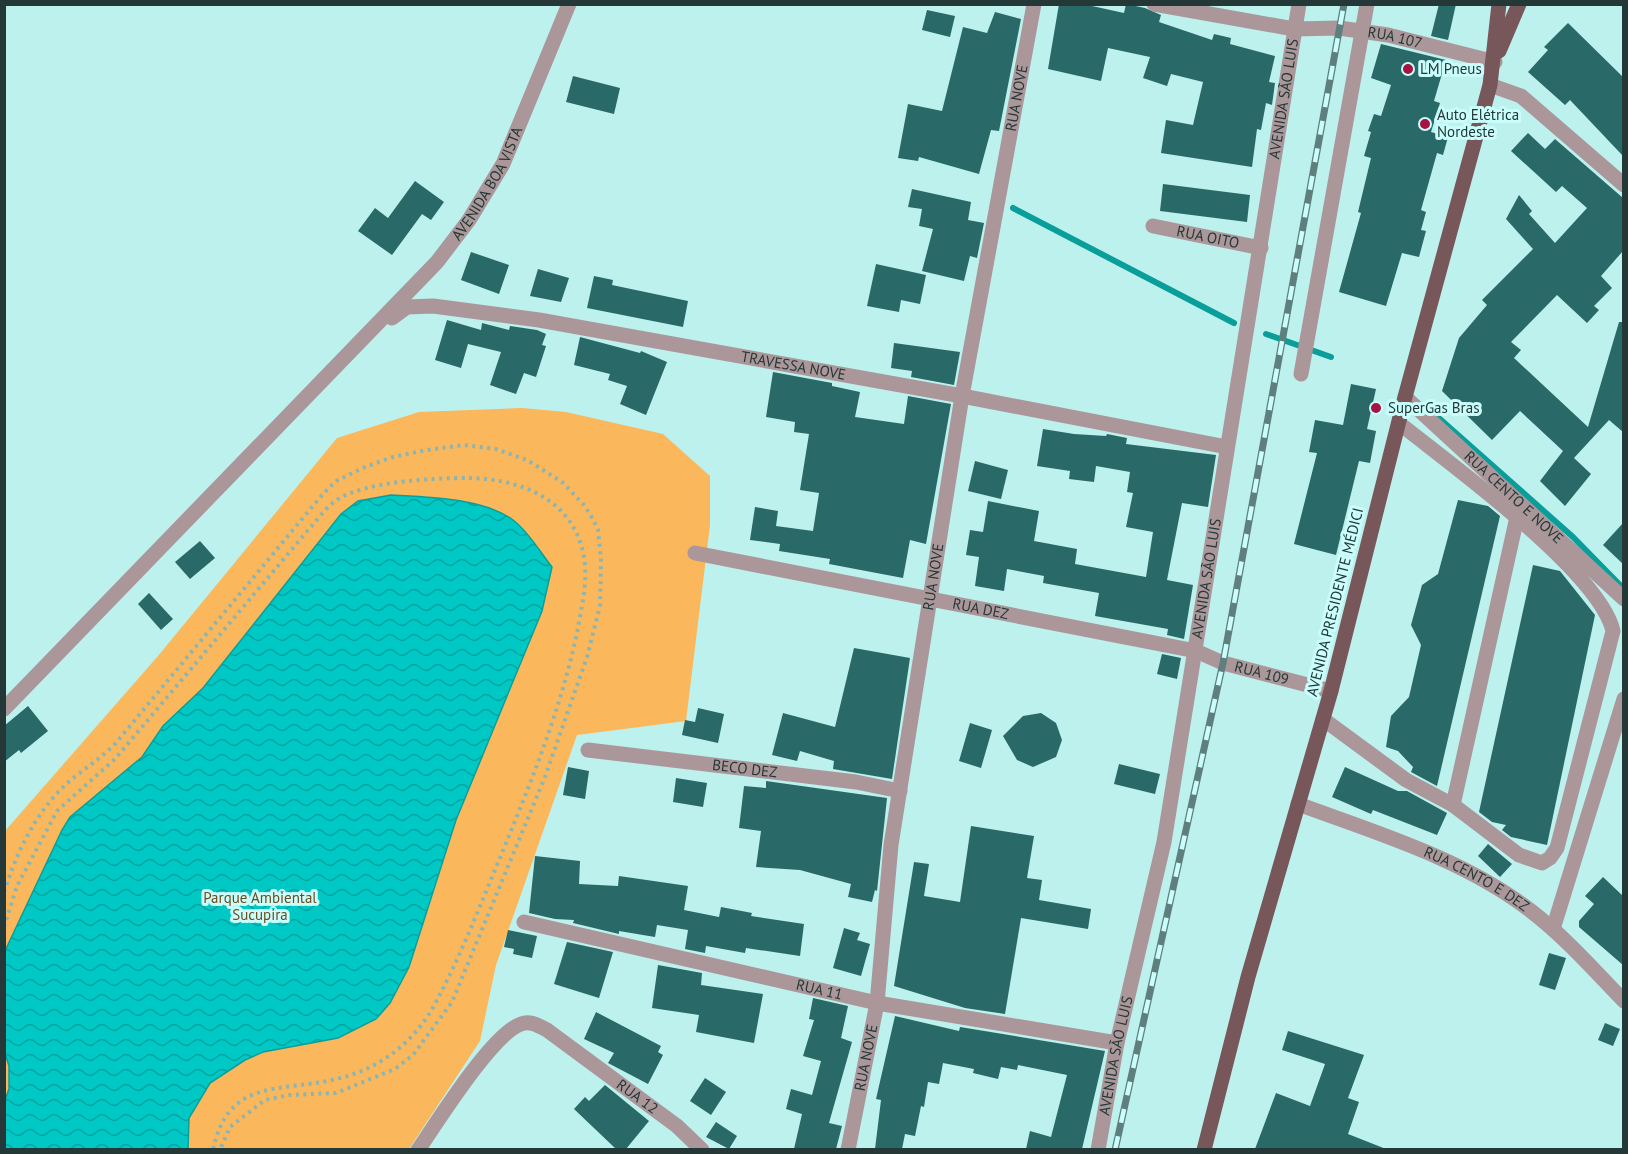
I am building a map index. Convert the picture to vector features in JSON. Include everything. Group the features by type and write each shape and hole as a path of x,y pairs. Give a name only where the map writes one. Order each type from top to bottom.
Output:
{"main road":[{"name":"AVENIDA PRESIDENTE MÉDICI","path":"1204,1149 1248,977 1323,719 1405,398 1490,85 1495,62 1499,4"},
{"name":"AVENIDA PRESIDENTE MÉDICI","path":"1495,62 1520,4"}],"street":[{"name":"AVENIDA BOA VISTA","path":"365,338 437,262 469,220 503,164 569,4"},
{"name":"RUA NOVE","path":"848,1149 877,1003 891,845 962,396 1034,4"},
{"name":"RUA 107","path":"1154,4 1294,29 1362,31 1409,39 1495,62"},
{"name":"AVENIDA SÃO LUIS","path":"1098,1149 1117,1043 1164,842 1299,4"},
{"path":"1301,374 1367,4"},
{"path":"1490,85 1521,96 1623,185"},
{"name":"RUA OITO","path":"1153,226 1261,248"},
{"name":"TRAVESSA NOVE","path":"365,338 408,307 433,306 551,322 962,396 1227,447"},
{"path":"4,708 365,338"},
{"name":"RUA CENTO E NOVE","path":"1405,398 1623,599"},
{"path":"1323,719 1406,780 1453,805 1519,855 1542,863 1550,858 1557,848 1613,631 1610,617 1567,565 1517,517 1399,423"},
{"path":"1453,805 1517,517"},
{"name":"RUA DEZ","path":"696,553 1196,651"},
{"name":"RUA 109","path":"1196,651 1223,663 1330,692"},
{"path":"1553,929 1623,699"},
{"name":"BECO DEZ","path":"588,750 856,782 900,791"},
{"name":"RUA CENTO E DEZ","path":"1298,804 1383,836 1467,873 1530,910 1553,929 1623,1001"},
{"name":"RUA 11","path":"524,922 877,1003 1117,1043"},
{"name":"RUA 12","path":"418,1149 485,1056 513,1027 524,1022 547,1029 678,1126 702,1149"}],"path":[{"path":"4,892 18,851 43,809 73,778 95,764 115,744 237,595 336,481 393,457 464,445 496,449 527,460 562,482 584,505 598,530 601,560 600,606 587,657 545,777 452,1002 412,1055 395,1070 336,1093 289,1095 265,1100 230,1127 220,1149"},
{"path":"4,927 17,886 57,811 115,759 309,529 336,501 363,490 392,484 469,478 512,482 535,493 561,510 574,528 584,555 586,575 569,671 547,742 454,967 436,1004 416,1035 382,1062 333,1080 255,1092 240,1101 220,1124 213,1149"}],"green space":[{"name":"Parque Ambiental Sucupira","path":"522,408 566,412 663,434 710,476 710,525 686,721 577,735 496,965 480,1041 409,1149 5,1150 5,831 158,656 337,438 419,412"}],"water":[{"path":"391,495 454,500 501,513 524,530 552,567 542,611 456,820 409,967 390,1003 376,1019 338,1038 263,1052 245,1060 210,1083 189,1118 188,1149 5,1149 5,1100 9,1089 9,1066 4,1051 5,951 62,830 70,817 142,757 163,726 203,688 341,514 358,501"}],"building":[{"path":"1059,4 1083,4 1124,13 1126,4 1145,8 1161,15 1159,22 1212,40 1214,34 1231,38 1230,44 1275,56 1269,82 1275,83 1272,105 1266,103 1261,130 1257,129 1252,167 1161,153 1166,120 1193,125 1203,82 1171,74 1167,86 1143,78 1150,57 1108,48 1101,81 1048,69"},
{"path":"1439,4 1456,4 1448,40 1431,36"},
{"path":"927,10 955,16 950,37 922,30"},
{"path":"995,12 1021,19 999,131 991,130 979,174 919,157 918,161 898,158 908,104 942,111 963,27 987,33"},
{"path":"1568,23 1623,77 1623,156 1570,100 1565,105 1528,72 1548,50 1544,47"},
{"path":"1381,44 1446,60 1434,101 1440,103 1431,132 1448,137 1443,155 1437,153 1421,210 1426,212 1421,230 1426,231 1419,257 1402,253 1386,306 1339,292 1361,213 1358,212 1371,158 1364,156 1371,132 1368,131 1374,114 1381,116 1391,85 1371,78"},
{"path":"573,76 620,88 614,114 566,102"},
{"path":"1528,133 1545,149 1555,139 1623,198 1623,251 1601,276 1612,288 1594,306 1599,310 1587,323 1557,295 1511,342 1521,350 1514,358 1588,427 1619,322 1623,322 1623,432 1609,420 1574,458 1591,474 1565,506 1540,481 1563,451 1520,411 1492,440 1442,391 1459,338 1487,305 1482,300 1533,249 1506,219 1519,195 1532,211 1529,214 1555,243 1587,208 1562,186 1556,192 1511,151"},
{"path":"415,181 444,202 431,220 422,214 392,255 358,231 375,208 388,218"},
{"path":"1163,184 1250,195 1247,222 1160,211"},
{"path":"912,189 971,202 968,220 984,223 977,258 970,256 964,281 922,271 933,229 919,226 922,209 908,207"},
{"path":"471,252 509,265 499,294 461,280"},
{"path":"876,264 926,275 920,304 901,300 899,312 867,306"},
{"path":"538,269 569,278 561,302 530,296"},
{"path":"594,276 613,280 612,285 688,301 683,327 587,308"},
{"path":"447,320 481,330 482,323 509,330 510,326 537,330 546,334 542,345 546,346 536,377 524,373 516,394 490,385 501,352 468,344 461,368 435,360"},
{"path":"580,337 640,353 641,351 667,362 646,415 620,404 627,386 608,380 610,374 574,365"},
{"path":"894,343 960,352 954,385 911,377 912,371 891,368"},
{"path":"773,372 832,383 832,386 860,392 855,417 904,424 908,396 951,404 926,544 910,540 903,578 829,564 830,559 779,551 780,544 750,540 755,507 778,511 776,526 813,531 819,493 800,490 809,434 794,432 795,422 766,417"},
{"path":"1351,384 1376,389 1367,429 1376,431 1370,463 1359,461 1336,555 1294,544 1317,453 1309,452 1315,420 1343,425"},
{"path":"1043,429 1074,434 1106,436 1107,434 1127,438 1126,444 1216,455 1208,507 1182,503 1167,580 1193,585 1184,639 1167,635 1168,629 1095,616 1099,593 1043,583 1044,576 1007,569 1004,591 975,586 979,557 966,555 970,530 983,532 988,501 1039,511 1034,541 1077,549 1075,564 1146,577 1153,532 1126,527 1133,493 1127,492 1130,472 1096,466 1094,482 1069,479 1070,471 1037,466"},
{"path":"975,461 1008,470 1001,499 968,491"},
{"path":"1458,500 1488,506 1500,516 1437,786 1411,772 1413,767 1398,751 1386,747 1391,716 1409,697 1421,645 1411,625 1422,585 1438,574"},
{"path":"1623,523 1623,564 1603,545"},
{"path":"200,541 215,558 190,579 175,562"},
{"path":"1533,565 1560,571 1595,615 1547,845 1511,837 1502,830 1506,825 1492,822 1479,812"},
{"path":"149,593 173,619 161,630 138,604"},
{"path":"854,648 910,658 892,779 833,769 834,761 800,751 797,761 772,755 783,713 835,727"},
{"path":"1162,654 1181,658 1177,679 1157,674"},
{"path":"28,706 48,731 21,753 19,750 4,762 4,726"},
{"path":"698,708 724,714 718,743 682,735 685,720 695,722"},
{"path":"1041,713 1056,723 1062,740 1056,757 1033,767 1017,760 1003,736 1023,716"},
{"path":"970,723 992,730 981,768 959,761"},
{"path":"1119,764 1160,774 1155,794 1114,784"},
{"path":"568,767 589,771 585,799 563,795"},
{"path":"1345,767 1398,791 1407,791 1447,813 1437,835 1373,810 1371,814 1332,797"},
{"path":"676,778 707,783 703,807 673,802"},
{"path":"766,781 887,798 877,891 875,890 872,902 848,897 851,884 800,870 756,867 761,831 739,828 744,786 766,788"},
{"path":"971,826 1034,836 1027,878 1042,880 1039,900 1091,909 1088,929 1021,918 1005,1014 965,1008 894,986 914,862 929,864 924,896 960,902"},
{"path":"1488,844 1512,864 1500,877 1478,856"},
{"path":"535,856 580,861 579,884 618,886 619,876 688,886 684,910 719,917 721,907 752,913 751,916 804,924 800,956 746,948 745,953 706,946 705,953 685,949 688,930 657,925 655,937 619,931 619,934 573,923 574,920 555,919 529,913"},
{"path":"1603,877 1623,896 1623,965 1579,927 1579,921 1594,904 1585,896"},
{"path":"844,928 860,933 857,940 870,944 861,976 833,968"},
{"path":"508,930 537,936 532,958 513,954 514,949 504,947"},
{"path":"567,942 613,952 599,998 554,984"},
{"path":"1549,953 1566,958 1555,990 1539,985"},
{"path":"658,965 702,973 701,985 763,994 754,1043 696,1032 699,1015 652,1008"},
{"path":"813,998 848,1006 841,1038 852,1042 829,1123 842,1126 836,1149 794,1149 802,1114 786,1109 791,1089 812,1095 821,1061 803,1056 814,1020 809,1019"},
{"path":"596,1012 661,1046 658,1052 663,1055 648,1084 608,1063 614,1053 584,1039"},
{"path":"895,1016 959,1031 960,1027 1105,1051 1082,1149 1026,1149 1030,1131 1051,1137 1067,1075 1018,1065 1017,1070 1001,1067 998,1079 973,1073 974,1069 943,1063 939,1084 928,1082 924,1107 921,1106 915,1136 905,1134 902,1149 875,1149 881,1100 876,1099"},
{"path":"1605,1023 1620,1029 1613,1046 1598,1040"},
{"path":"1288,1031 1364,1055 1348,1098 1359,1102 1348,1134 1386,1149 1255,1149 1276,1093 1310,1106 1325,1064 1282,1050"},
{"path":"705,1078 726,1092 711,1115 690,1101"},
{"path":"605,1085 649,1121 626,1149 616,1149 574,1109 585,1097 589,1101"},
{"path":"716,1122 737,1136 729,1149 706,1137"}],"waterway":[{"path":"1013,208 1234,323"},
{"path":"1266,334 1331,357"},
{"path":"1432,412 1573,537 1621,586"}],"railway":[{"path":"1115,1150 1223,663 1344,4"}],"place":[{"name":"LM Pneus","path":"1408,69"},
{"name":"Auto Elétrica Nordeste","path":"1425,124"},
{"name":"SuperGas Bras","path":"1376,408"}]}
